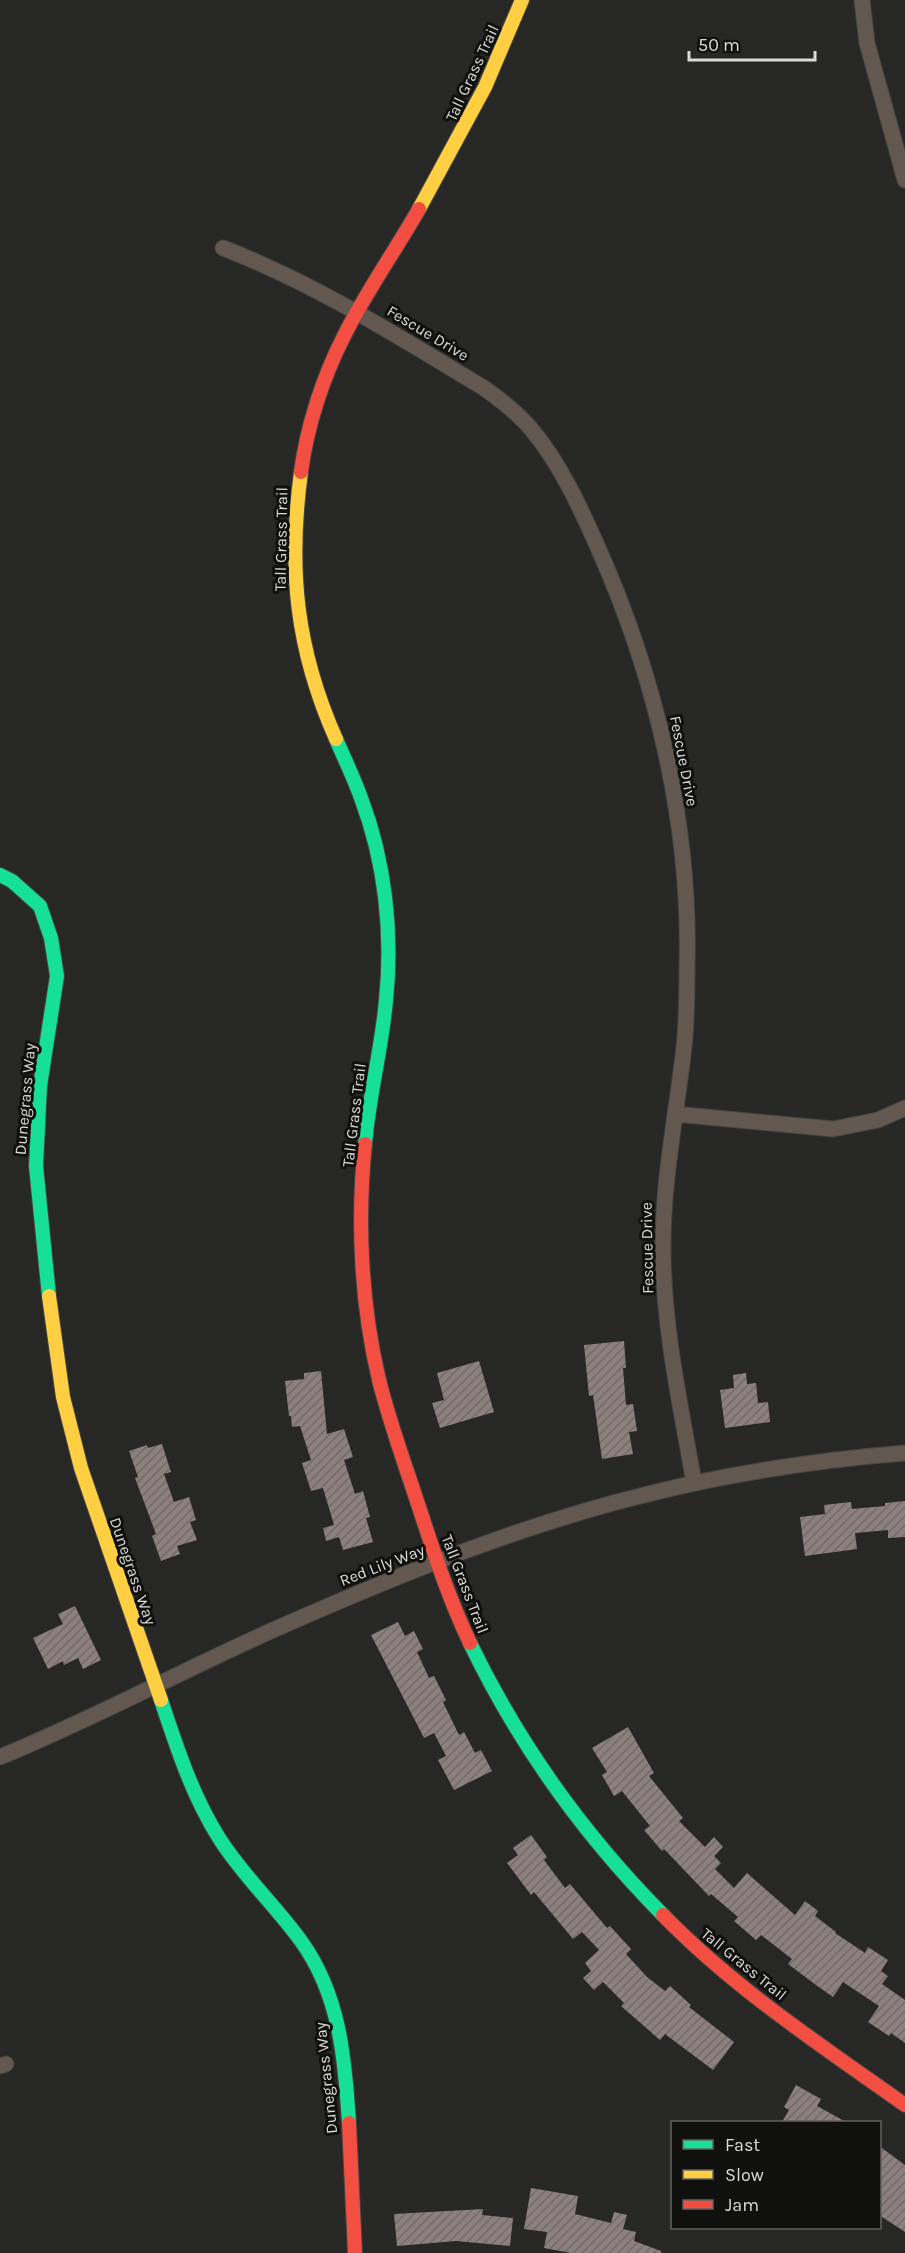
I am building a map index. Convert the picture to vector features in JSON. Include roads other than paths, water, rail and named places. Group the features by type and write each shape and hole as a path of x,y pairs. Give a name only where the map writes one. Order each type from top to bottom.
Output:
{"street":[{"name":"Tall Grass Trail","path":"522,0 494,69 469,119 333,358 312,416 296,495 294,577 300,631 316,692 363,802 377,853 383,888 388,945 388,978 382,1033 367,1121 363,1166 364,1278 376,1365 400,1452 438,1563 468,1639 505,1709 548,1776 602,1848 655,1907 699,1950 765,2003 905,2105"},
{"path":"862,0 867,43 905,180"},
{"name":"Fescue Drive","path":"223,248 283,273 358,312 484,388 518,415 537,437 566,483 613,581 652,694 673,790 681,855 687,962 684,1045 665,1192 664,1289 671,1353 694,1483"},
{"name":"Dunegrass Way","path":"0,875 12,881 40,906 51,938 57,976 40,1086 36,1166 49,1298 63,1397 81,1468 154,1686 190,1785 213,1829 240,1869 305,1946 331,1995 341,2029 345,2065 355,2253"},
{"path":"675,1114 833,1129 878,1120 905,1108"},
{"name":"Red Lily Way","path":"0,1757 46,1738 286,1624 438,1563 558,1519 694,1483 796,1465 905,1453"}]}
